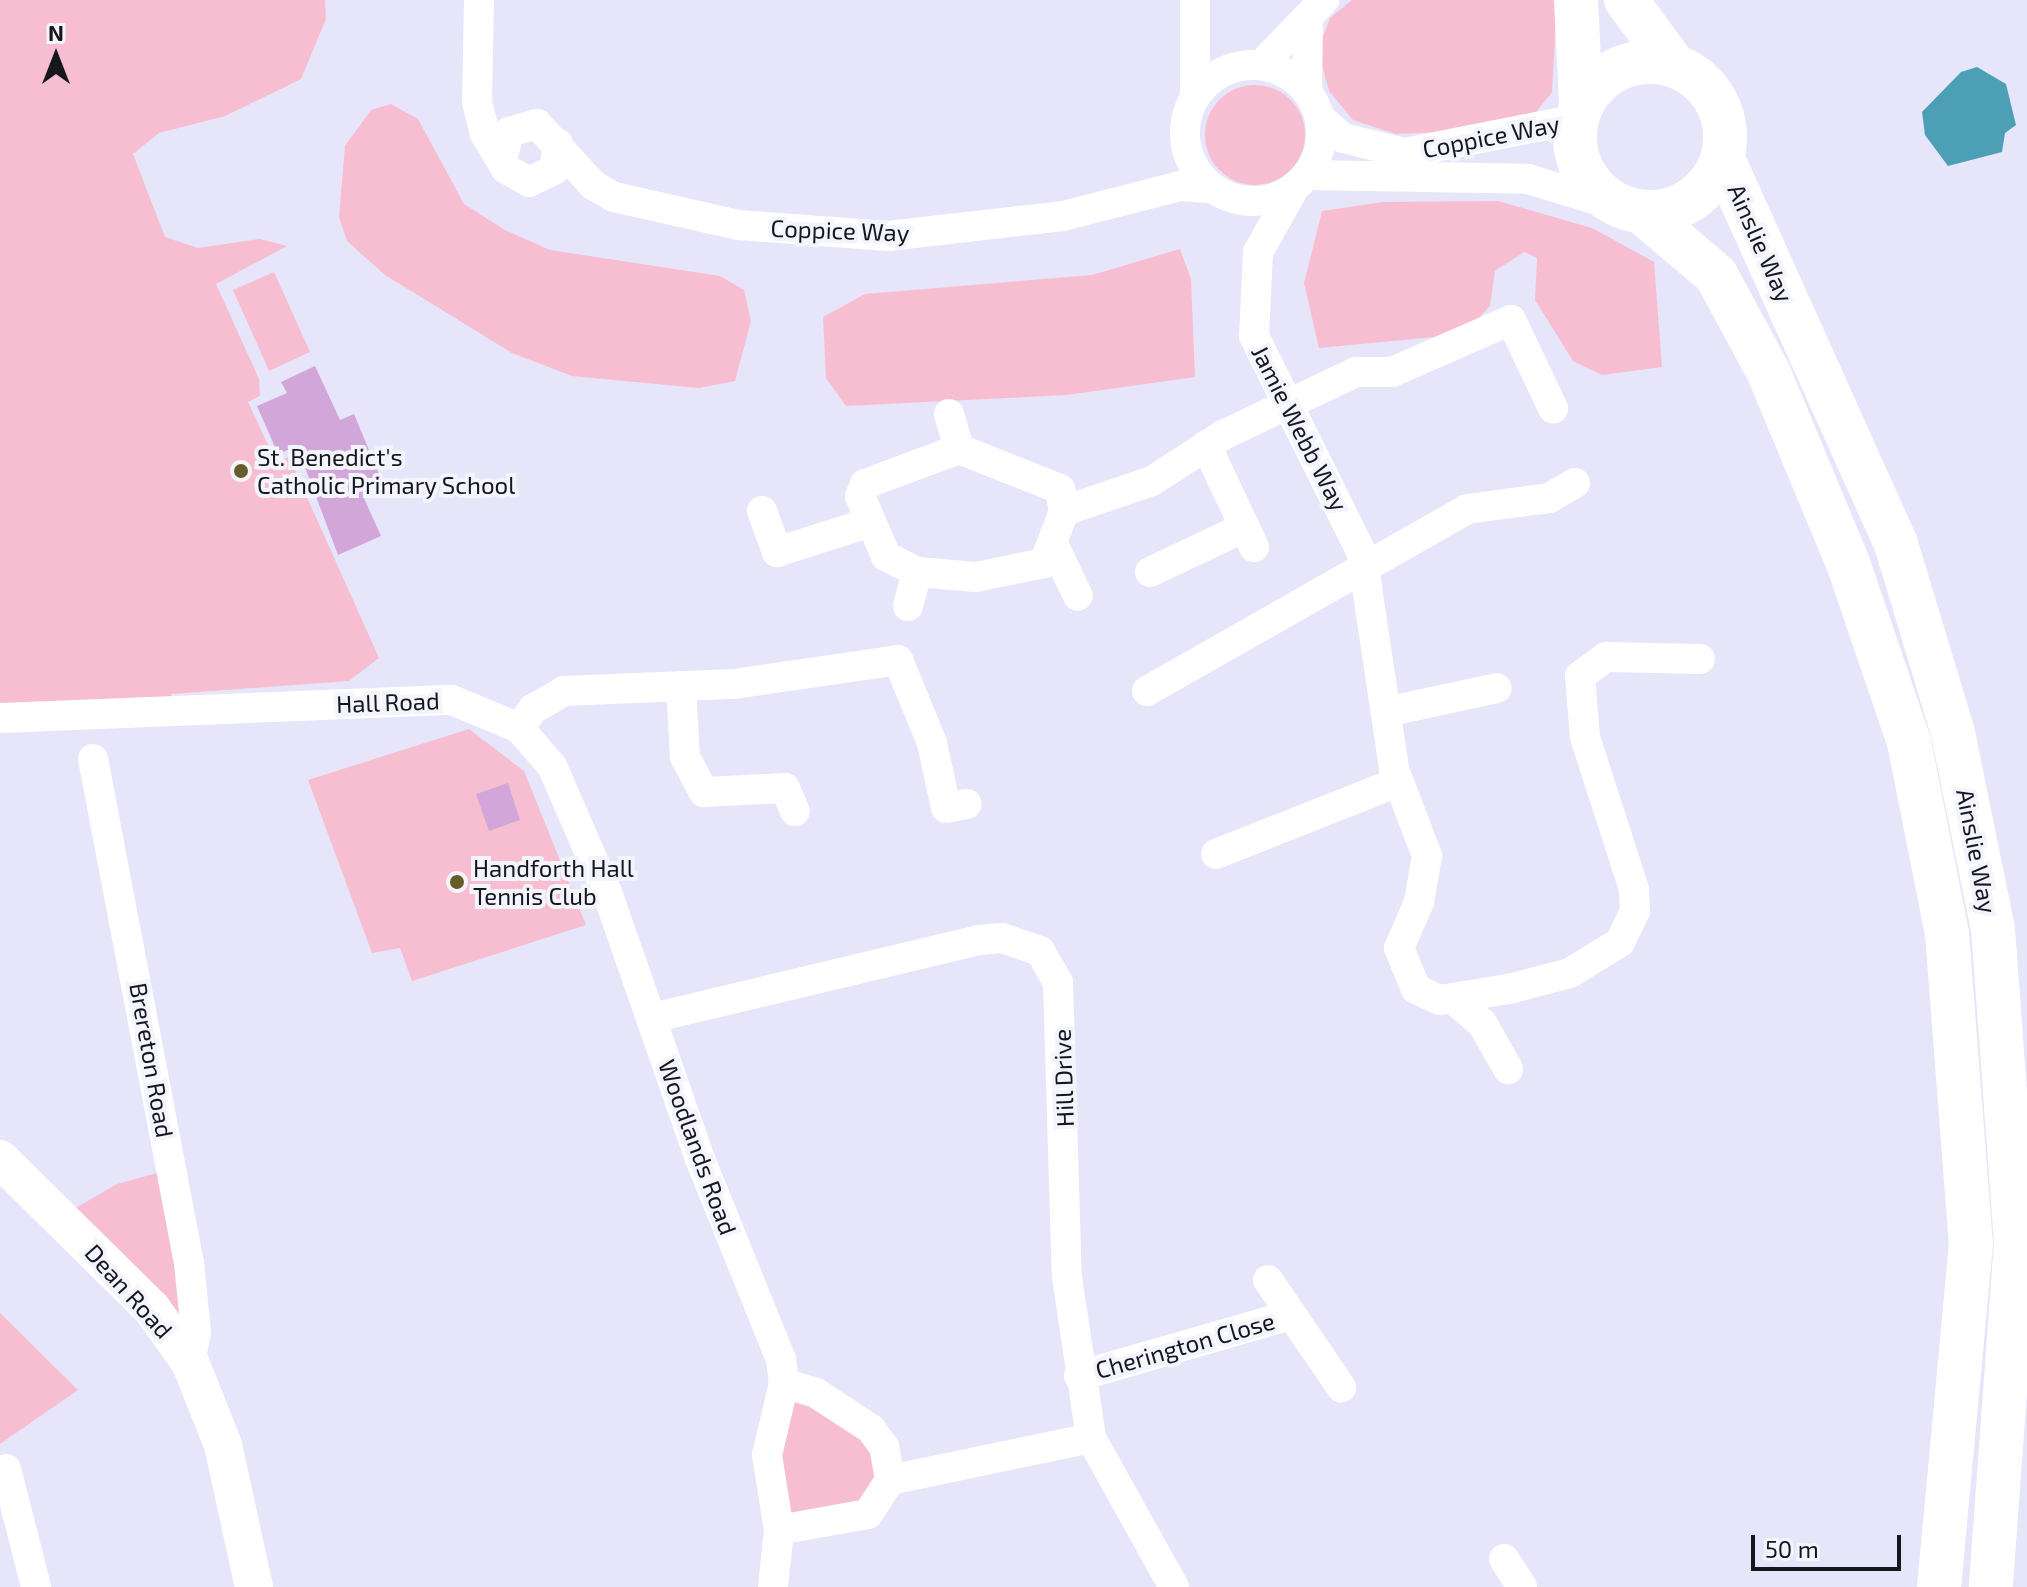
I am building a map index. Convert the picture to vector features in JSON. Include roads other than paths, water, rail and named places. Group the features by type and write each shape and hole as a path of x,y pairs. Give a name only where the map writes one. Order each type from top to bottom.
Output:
{"highway":[{"path":"1576,0 1581,170 1630,209 1687,201 1706,189 1723,159 1722,112 1709,88 1674,65 1626,0"},
{"path":"1578,111 1620,67 1674,65"},
{"name":"Ainslie Way","path":"1723,159 1896,544 1953,733 1993,929 2016,1243 1991,1587"},
{"name":"Ainslie Way","path":"1630,209 1716,275 1768,371 1848,563 1909,742 1947,934 1971,1243 1939,1587"}],"main road":[{"name":"Dean Road","path":"0,1159 152,1309 190,1362 223,1445 254,1587"}],"street":[{"path":"479,0 479,76 485,134 520,180 539,180 558,161 558,143 547,128 527,123 479,76"},
{"path":"1137,194 1185,140 1195,97 1199,40 1195,0"},
{"path":"1195,97 1248,66 1316,9"},
{"path":"1185,140 1221,193 1262,201 1300,182 1320,147 1314,104 1316,9"},
{"path":"1199,40 1314,104"},
{"name":"Coppice Way","path":"1314,104 1343,138 1405,153 1578,111"},
{"path":"502,160 509,132 527,123"},
{"name":"Coppice Way","path":"558,143 593,185"},
{"name":"Coppice Way","path":"1300,182 1528,179 1630,209"},
{"name":"Coppice Way","path":"539,180 593,185 670,214 888,236 1063,216 1137,194 1221,193"},
{"name":"Jamie Webb Way","path":"1300,182 1258,252 1254,336 1363,560 1390,711 1398,782 1428,867 1398,958 1416,989 1453,999"},
{"name":"Jamie Webb Way","path":"1221,193 1258,252"},
{"path":"1064,511 1152,481 1206,445 1356,372 1392,372 1511,320 1553,408"},
{"path":"949,414 959,449 996,470 1049,481 1064,498 1064,511 1054,546 1044,563 1007,575 917,572 886,556 868,523 860,496 865,484 959,449"},
{"path":"1150,572 1249,537 1206,445"},
{"path":"1147,691 1363,560 1467,509 1549,498 1575,483"},
{"path":"762,511 777,552 868,523"},
{"path":"1054,546 1078,596"},
{"path":"908,606 917,572"},
{"path":"1453,999 1570,973 1620,942 1635,911 1634,889 1585,737 1580,676 1606,657 1700,659"},
{"path":"519,728 533,709 564,691 681,686 898,660 932,743 946,808 967,804"},
{"path":"681,686 685,757 704,792 785,788 795,811"},
{"path":"1390,711 1497,688"},
{"name":"Hall Road","path":"0,718 452,700 519,728"},
{"name":"Woodlands Road","path":"519,728 552,766 652,1018 784,1383"},
{"name":"Brereton Road","path":"93,759 189,1263 196,1332 190,1362"},
{"path":"1216,854 1398,782"},
{"name":"Hill Drive","path":"652,1018 979,940 1002,938 1040,951 1058,982 1067,1277 1079,1376 1091,1438 1174,1587"},
{"path":"1453,999 1482,1023 1508,1069"},
{"name":"Cherington Close","path":"1268,1280 1341,1387"},
{"name":"Cherington Close","path":"1079,1376 1291,1315"},
{"path":"773,1587 779,1530 767,1455 784,1383 816,1393 871,1429 884,1447 890,1480 868,1514 851,1522 779,1530"},
{"path":"890,1480 1091,1438"},
{"path":"6,1469 36,1587"},
{"path":"1504,1559 1522,1587"}],"water":[{"path":"1977,67 2006,84 2016,125 2005,133 2002,152 1948,166 1925,135 1922,112 1961,72"}],"place":[{"name":"St. Benedict's Catholic Primary School","path":"241,471"},
{"name":"Handforth Hall Tennis Club","path":"457,882"}]}
